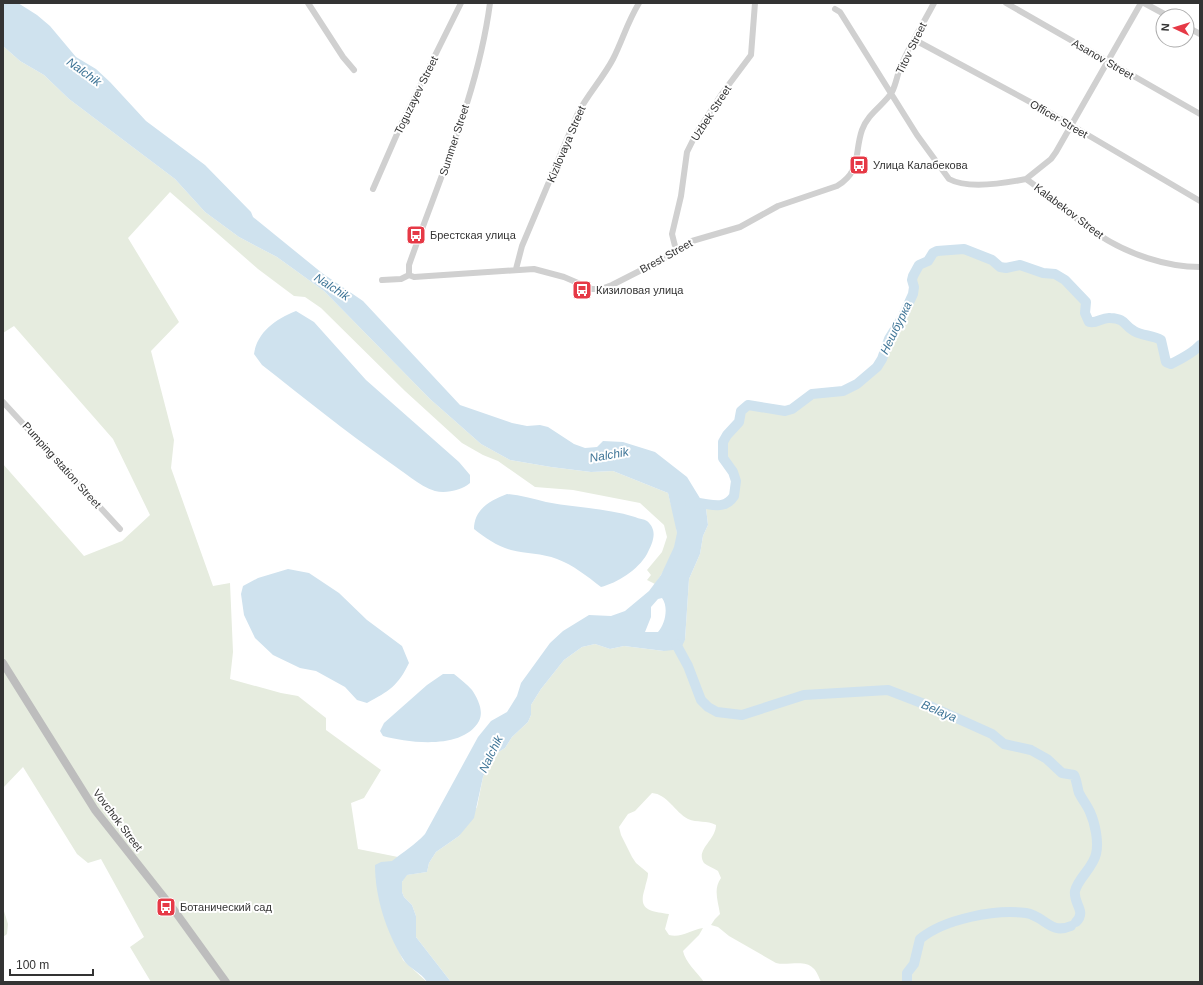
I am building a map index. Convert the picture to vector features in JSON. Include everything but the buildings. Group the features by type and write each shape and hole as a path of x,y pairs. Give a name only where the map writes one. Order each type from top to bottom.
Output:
{"street":[{"path":"308,3 342,57 354,70"},
{"name":"Toguzayev Street","path":"373,189 401,124 461,3"},
{"name":"Summer Street","path":"409,275 409,265 436,194 475,74 486,34 490,3"},
{"name":"Kizilovaya Street","path":"516,269 522,246 578,113 587,96 610,63 626,26 640,3"},
{"name":"Uzbek Street","path":"676,250 672,234 681,196 687,152 696,134 721,95 752,55 755,3"},
{"name":"Titov Street","path":"891,94 900,68 934,3"},
{"name":"Asanov Street","path":"1006,3 1200,114"},
{"path":"1026,179 1051,159 1141,3"},
{"path":"1144,3 1155,9"},
{"name":"Kalabekov Street","path":"835,9 840,12 917,135 949,179 989,184 1026,179 1107,240 1138,254 1172,265 1200,267"},
{"name":"Officer Street","path":"915,40 1071,125 1200,201"},
{"name":"Brest Street","path":"382,280 401,279 409,275 414,277 534,269 555,274 592,289 597,290 612,285 666,258 676,250 697,238 740,226 778,206 832,188 844,181 855,167 860,139 865,124 873,112 891,94"},
{"name":"Pumping station Street","path":"3,402 120,530"},
{"name":"Vovchok Street","path":"3,663 95,810 187,927 226,982"}],"shaded area":[{"path":"3,46 20,61 44,75 69,99 175,179 205,212 239,237 277,257 324,291 430,399 481,444 510,460 591,472 613,471 668,493 676,523 677,539 670,560 655,584 647,580 651,575 647,570 662,552 667,537 664,525 640,503 573,490 535,487 498,461 483,455 462,443 405,391 321,308 305,297 294,296 258,269 170,192 128,238 179,322 151,351 174,440 171,468 213,586 230,583 233,652 230,679 281,693 298,696 326,718 326,730 381,770 364,798 351,803 358,849 398,857 392,862 381,862 391,935 403,960 427,982 151,982 130,947 144,937 101,859 88,863 77,854 23,767 3,788 3,464 84,556 122,541 150,515 113,439 14,326 3,333"},
{"path":"964,249 992,260 1000,267 1006,268 1020,265 1043,273 1055,274 1065,280 1086,302 1085,313 1089,322 1095,322 1104,318 1119,320 1137,333 1161,340 1166,362 1171,364 1190,353 1200,345 1200,982 821,982 816,971 810,965 801,963 776,963 729,936 718,927 711,925 720,914 717,900 717,886 721,878 718,871 704,863 702,854 713,835 716,825 688,819 662,796 652,793 635,811 628,814 619,827 621,835 636,863 648,873 643,896 644,906 651,911 669,914 665,929 669,935 682,935 703,928 699,935 683,951 689,963 704,982 451,982 416,937 416,916 412,905 404,897 402,892 402,882 406,875 427,872 429,863 436,852 459,836 477,807 483,777 492,756 505,748 512,737 528,722 531,715 531,705 541,689 564,660 582,647 595,644 610,649 624,646 664,651 685,640 689,579 700,554 703,536 708,525 706,508 703,503 720,505 727,503 734,496 736,481 733,472 723,458 723,442 727,435 739,422 741,411 748,405 783,411 795,406 811,394 836,392 847,389 855,384 876,368 881,361 892,332 906,311 912,298 912,280 916,270 931,257 933,253"},
{"path":"3,908 8,924 7,934 3,937"}],"water":[{"name":"Nalchik","path":"3,3 18,3 37,15 50,26 76,57 96,69 146,121 205,165 251,212 253,217 322,273 363,301 460,405 512,423 527,426 540,425 548,427 574,444 585,448 597,447 603,441 623,442 655,452 687,477 706,508 708,525 703,536 700,554 689,579 685,640 682,646 673,650 664,651 624,646 610,649 595,644 582,647 564,660 541,689 531,705 531,715 528,722 512,737 505,748 492,756 483,777 474,818 459,836 436,852 429,863 427,872 407,875 402,882 402,892 404,897 412,905 416,916 416,937 451,982 427,982 403,959 391,937 379,901 375,865 381,862 392,861 425,834 478,737 491,721 507,712 517,696 521,683 550,643 563,631 589,615 611,616 625,611 649,591 661,575 674,547 677,533 668,493 613,471 591,472 510,460 481,444 430,399 324,291 277,257 239,237 205,212 175,179 69,99 44,75 20,61 3,46","holes":["662,598 666,611 663,625 658,632 645,632 651,617 651,607 658,599"]},
{"path":"296,311 314,322 366,380 459,462 470,475 470,483 449,492 439,492 423,486 356,438 262,365 254,354 259,339 275,322"},
{"path":"507,494 557,504 624,514 644,520 651,525 653,529 654,533 652,542 643,560 633,570 620,579 601,587 580,571 563,561 551,557 506,548 482,536 474,529 477,516 484,506"},
{"path":"288,569 309,573 339,593 367,620 402,646 409,663 397,683 367,703 357,700 345,687 316,671 300,668 273,655 255,638 244,615 241,594 243,586 258,578"},
{"path":"443,674 454,674 472,690 480,705 481,713 479,721 471,730 461,737 435,742 407,741 383,736 380,731 384,723 427,685"}],"waterway":[{"name":"Нешбурка","path":"690,503 720,505 730,501 734,496 736,481 733,472 723,458 723,442 727,435 739,422 741,411 748,405 785,411 792,409 812,394 843,391 857,384 877,367 882,359 889,339 902,318 913,294 913,276 919,265 928,261 933,253 937,251 964,249 992,260 1000,267 1006,268 1020,265 1043,273 1055,274 1065,280 1086,302 1085,313 1089,322 1095,322 1104,318 1115,319 1122,321 1137,333 1158,338 1161,340 1166,362 1171,364 1190,353 1200,345"},
{"name":"Belaya","path":"676,644 688,666 701,700 708,707 717,712 742,715 804,695 888,690 932,707 992,734 1004,744 1031,750 1047,759 1062,773 1074,775 1079,793 1092,816 1097,844 1094,859 1075,891 1075,896 1080,911 1079,918 1076,922"},
{"name":"Belaya","path":"907,982 907,973 914,964 920,939 930,932 956,921 985,914 1014,912 1033,915 1053,927 1064,928 1071,926"}],"place":[{"name":"Улица Калабекова","path":"859,165"},
{"name":"Брестская улица","path":"416,235"},
{"name":"Кизиловая улица","path":"582,290"},
{"name":"Ботанический сад","path":"166,907"}]}
